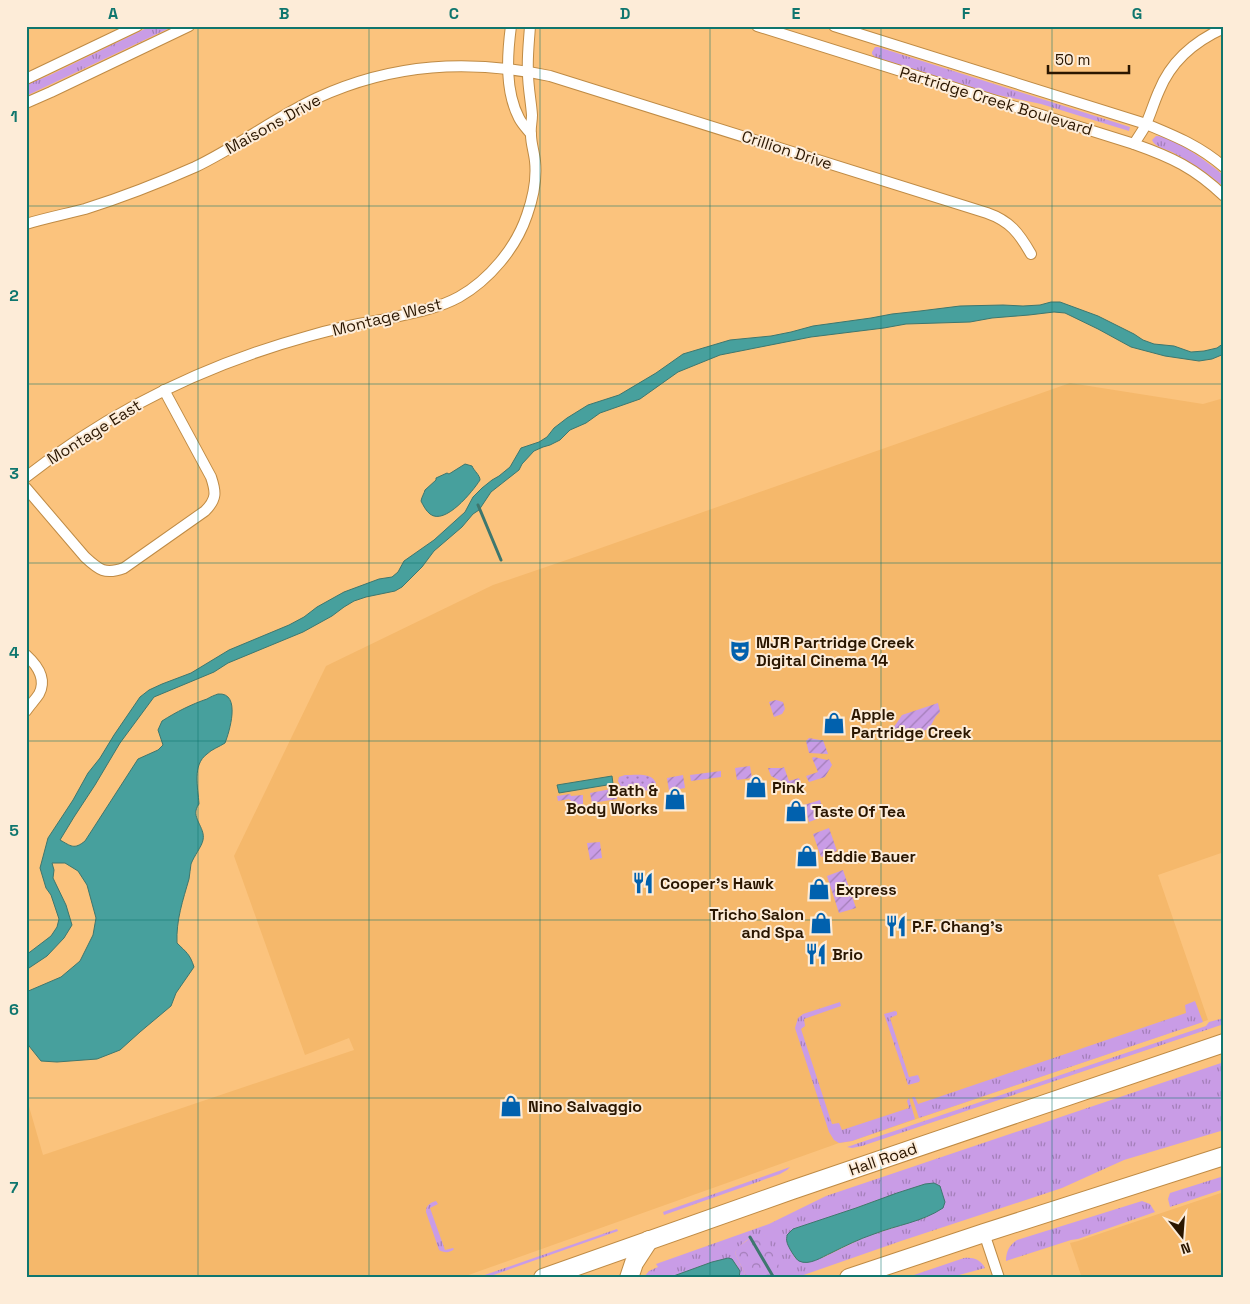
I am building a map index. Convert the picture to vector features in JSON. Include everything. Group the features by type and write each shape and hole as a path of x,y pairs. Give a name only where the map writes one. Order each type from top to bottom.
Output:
{"highway":[{"name":"Hall Road","path":"543,1278 850,1170 1224,1043"},
{"path":"849,1278 1224,1156"},
{"path":"629,1278 634,1263 649,1240"}],"street":[{"path":"26,78 137,26"},
{"path":"26,103 188,26"},
{"name":"Montage West","path":"511,26 510,87 519,118 530,134"},
{"name":"Montage West","path":"164,390 250,354 325,332 433,308 471,289 493,269 520,231 527,216 535,178 535,164 530,134 532,115 528,72 530,26"},
{"name":"Partridge Creek Boulevard","path":"757,26 1134,144 1188,167 1202,176 1224,196"},
{"name":"Partridge Creek Boulevard","path":"834,26 1146,124 1200,148 1224,166"},
{"path":"1134,144 1146,124 1159,90 1174,65 1191,47 1224,28"},
{"name":"Maisons Drive","path":"26,224 131,194 175,176 229,149 299,107 354,83 387,74 432,67 471,66 509,68 528,72"},
{"name":"Crillion Drive","path":"528,72 550,76 611,94 987,213 1007,222 1018,232 1031,254"},
{"path":"26,488 85,557 95,567 104,571 114,572 124,568 205,511 212,504 215,494 211,477 164,390"},
{"name":"Montage East","path":"26,477 85,435 164,390"},
{"path":"26,655 40,671 42,687 26,711"},
{"path":"984,1233 1000,1278"}],"shaded area":[{"path":"1070,383 1203,404 1224,398 1224,852 1158,875 1208,1020 852,1141 839,1143 460,1278 26,1278 26,1096 43,1155 354,1050 349,1038 305,1055 234,856 326,666 493,585"},
{"path":"1224,1192 1224,1278 1082,1278 1070,1243"}],"green space":[{"path":"151,26 174,26 26,96 26,85"},
{"path":"875,47 1130,127 1129,131 1041,104 993,94 875,57 872,52"},
{"path":"1156,136 1182,145 1210,165 1224,176 1224,187 1192,164 1172,152 1160,148 1152,140"},
{"path":"776,700 783,702 785,709 782,714 774,717 769,702"},
{"path":"938,703 940,712 929,729 899,739 889,731 902,715"},
{"path":"809,738 823,740 828,754 809,753 806,741"},
{"path":"812,758 829,759 832,765 825,777 809,782 806,776 818,772"},
{"path":"750,766 752,778 737,780 735,768"},
{"path":"784,767 789,781 799,778 802,785 794,788 771,776 768,768"},
{"path":"721,771 721,777 691,781 690,775"},
{"path":"625,775 651,777 656,783 654,789 638,790 621,787 618,781 619,777"},
{"path":"683,775 685,788 669,791 667,778"},
{"path":"616,788 617,799 592,803 590,793"},
{"path":"570,794 571,796 583,795 583,804 576,805 569,799 558,801 557,796"},
{"path":"820,800 825,816 809,822 804,805"},
{"path":"829,828 837,851 821,857 813,834"},
{"path":"600,842 602,858 590,860 587,843"},
{"path":"843,870 856,908 839,913 827,876"},
{"path":"1195,1001 1203,1022 919,1118 912,1097 915,1097 918,1104 1186,1013 1185,1005"},
{"path":"840,1002 841,1006 804,1019 805,1026 801,1029 832,1124 839,1123 842,1130 909,1108 907,1101 909,1098 915,1119 852,1141 839,1143 834,1140 829,1132 795,1028 798,1018 803,1014"},
{"path":"895,1011 897,1015 890,1018 909,1077 918,1075 920,1080 908,1085 884,1014"},
{"path":"1224,1018 1224,1024 862,1146 847,1147 1206,1026 1209,1022"},
{"path":"1224,1062 1224,1130 1124,1160 1062,1188 795,1278 774,1278 780,1276 764,1235 760,1235 747,1240 735,1253 747,1278 739,1278 735,1263 712,1262 668,1278 643,1278 649,1271 658,1267 656,1264 769,1224 826,1196","holes":["925,1184 927,1217 865,1237 822,1258 795,1258 791,1249 793,1229"]},
{"path":"790,1167 780,1174 664,1215 663,1212"},
{"path":"1224,1176 1224,1189 1170,1207 1168,1199 1170,1193"},
{"path":"436,1201 438,1204 430,1208 445,1250 454,1249 449,1252 439,1250 426,1212 429,1205"},
{"path":"1142,1201 1150,1204 1155,1212 1078,1239 1006,1261 1009,1249 1017,1240"},
{"path":"617,1229 618,1231 485,1278 476,1278"},
{"path":"756,1234 767,1237 781,1271 780,1276 774,1278 747,1278 735,1253 738,1247"},
{"path":"964,1258 976,1259 985,1268 948,1278 905,1278"}],"water":[{"path":"1060,302 1098,316 1154,344 1174,346 1191,352 1217,348 1224,343 1224,354 1212,359 1199,361 1165,356 1131,347 1065,313 1054,312 970,322 906,324 811,337 720,355 678,372 640,399 600,413 586,423 570,430 560,440 534,451 519,470 491,492 479,510 434,551 422,567 402,587 395,591 354,601 303,632 228,663 214,672 154,697 120,743 60,840 72,846 85,841 138,759 158,750 163,745 158,730 162,721 214,695 225,695 230,699 232,706 231,723 225,743 202,759 199,764 197,777 199,804 196,813 203,840 191,864 189,879 180,910 177,943 189,956 194,967 176,993 171,1006 120,1050 97,1059 57,1062 41,1061 29,1046 26,1039 26,992 61,977 80,961 93,935 96,918 87,885 78,871 65,863 52,863 54,870 53,878 66,905 72,925 64,938 47,956 26,970 26,955 51,936 57,927 59,919 40,868 48,838 88,773 140,697 149,690 191,673 229,650 289,625 344,592 379,579 392,577 398,572 404,561 434,540 465,512 473,497 482,488 510,467 521,448 539,442 567,418 588,405 619,395 683,354 730,340 771,336 813,326 892,314 960,306 1023,306"},
{"path":"465,464 472,466 480,480 465,499 451,511 436,516 430,514 421,501 425,490 436,478 447,473 449,474"},
{"path":"612,776 613,784 559,793 557,785"},
{"path":"934,1183 940,1186 945,1202 943,1208 927,1217 863,1238 811,1262 798,1260 787,1244 787,1235 793,1229 897,1193"},
{"path":"728,1258 732,1259 740,1271 739,1278 668,1278 712,1262"}],"waterway":[{"path":"478,505 501,560"},
{"path":"750,1237 774,1278"}],"place":[{"name":"MJR Partridge Creek Digital Cinema 14","path":"740,651"},
{"name":"Apple Partridge Creek","path":"834,723"},
{"name":"Pink","path":"756,787"},
{"name":"Bath & Body Works","path":"675,799"},
{"name":"Taste Of Tea","path":"796,811"},
{"name":"Eddie Bauer","path":"807,856"},
{"name":"Cooper's Hawk","path":"643,883"},
{"name":"Express","path":"819,889"},
{"name":"Tricho Salon and Spa","path":"821,923"},
{"name":"P.F. Chang's","path":"896,926"},
{"name":"Brio","path":"816,954"},
{"name":"Nino Salvaggio","path":"511,1106"}]}
